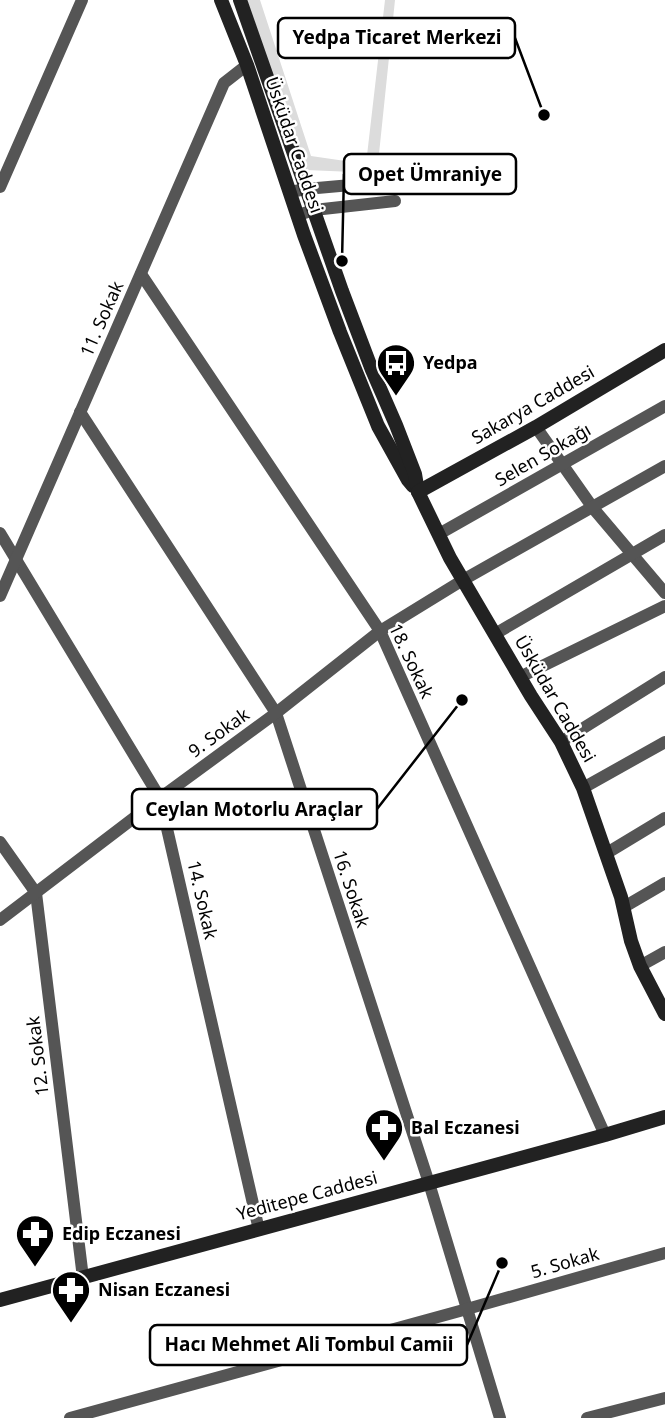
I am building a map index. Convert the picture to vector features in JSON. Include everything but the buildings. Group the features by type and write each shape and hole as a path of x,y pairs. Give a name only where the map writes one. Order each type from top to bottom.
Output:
{"main road":[{"name":"Üsküdar Caddesi","path":"221,0 247,65 340,332 378,426 408,480 418,492 450,558 561,742 583,788 607,853 640,966 665,1014"},
{"name":"Üsküdar Caddesi","path":"240,0 368,359 415,474 418,492"},
{"name":"Sakarya Caddesi","path":"418,492 536,427 665,350"},
{"name":"Yeditepe Caddesi","path":"0,1300 665,1117"}],"street":[{"path":"0,187 82,0"},
{"name":"11. Sokak","path":"0,596 224,83 247,65"},
{"path":"290,192 396,181"},
{"path":"298,215 314,210 395,201"},
{"name":"18. Sokak","path":"141,274 380,631 606,1135"},
{"name":"Selen Sokağı","path":"439,534 665,406"},
{"name":"16. Sokak","path":"80,412 276,713 429,1183 499,1418"},
{"path":"536,427 593,508 665,593"},
{"name":"9. Sokak","path":"0,920 276,713 380,631 463,580 665,466"},
{"name":"14. Sokak","path":"0,533 160,798 259,1230"},
{"path":"495,634 665,534"},
{"path":"520,677 665,606"},
{"path":"561,742 665,677"},
{"path":"583,788 665,742"},
{"path":"607,853 665,818"},
{"name":"12. Sokak","path":"0,842 36,893 83,1278"},
{"path":"624,907 665,883"},
{"path":"640,966 665,952"},
{"name":"5. Sokak","path":"70,1418 665,1253"},
{"path":"587,1418 665,1398"}],"shaded area":[{"path":"247,0 260,0 311,156 366,164 385,0 395,0 377,173 306,170"}],"place":[{"name":"Yedpa Ticaret Merkezi","path":"544,115"},
{"name":"Opet Ümraniye","path":"342,261"},
{"name":"Yedpa","path":"396,397"},
{"name":"Ceylan Motorlu Araçlar","path":"462,700"},
{"name":"Bal Eczanesi","path":"384,1162"},
{"name":"Hacı Mehmet Ali Tombul Camii","path":"502,1263"},
{"name":"Edip Eczanesi","path":"35,1268"},
{"name":"Nisan Eczanesi","path":"71,1324"}]}
